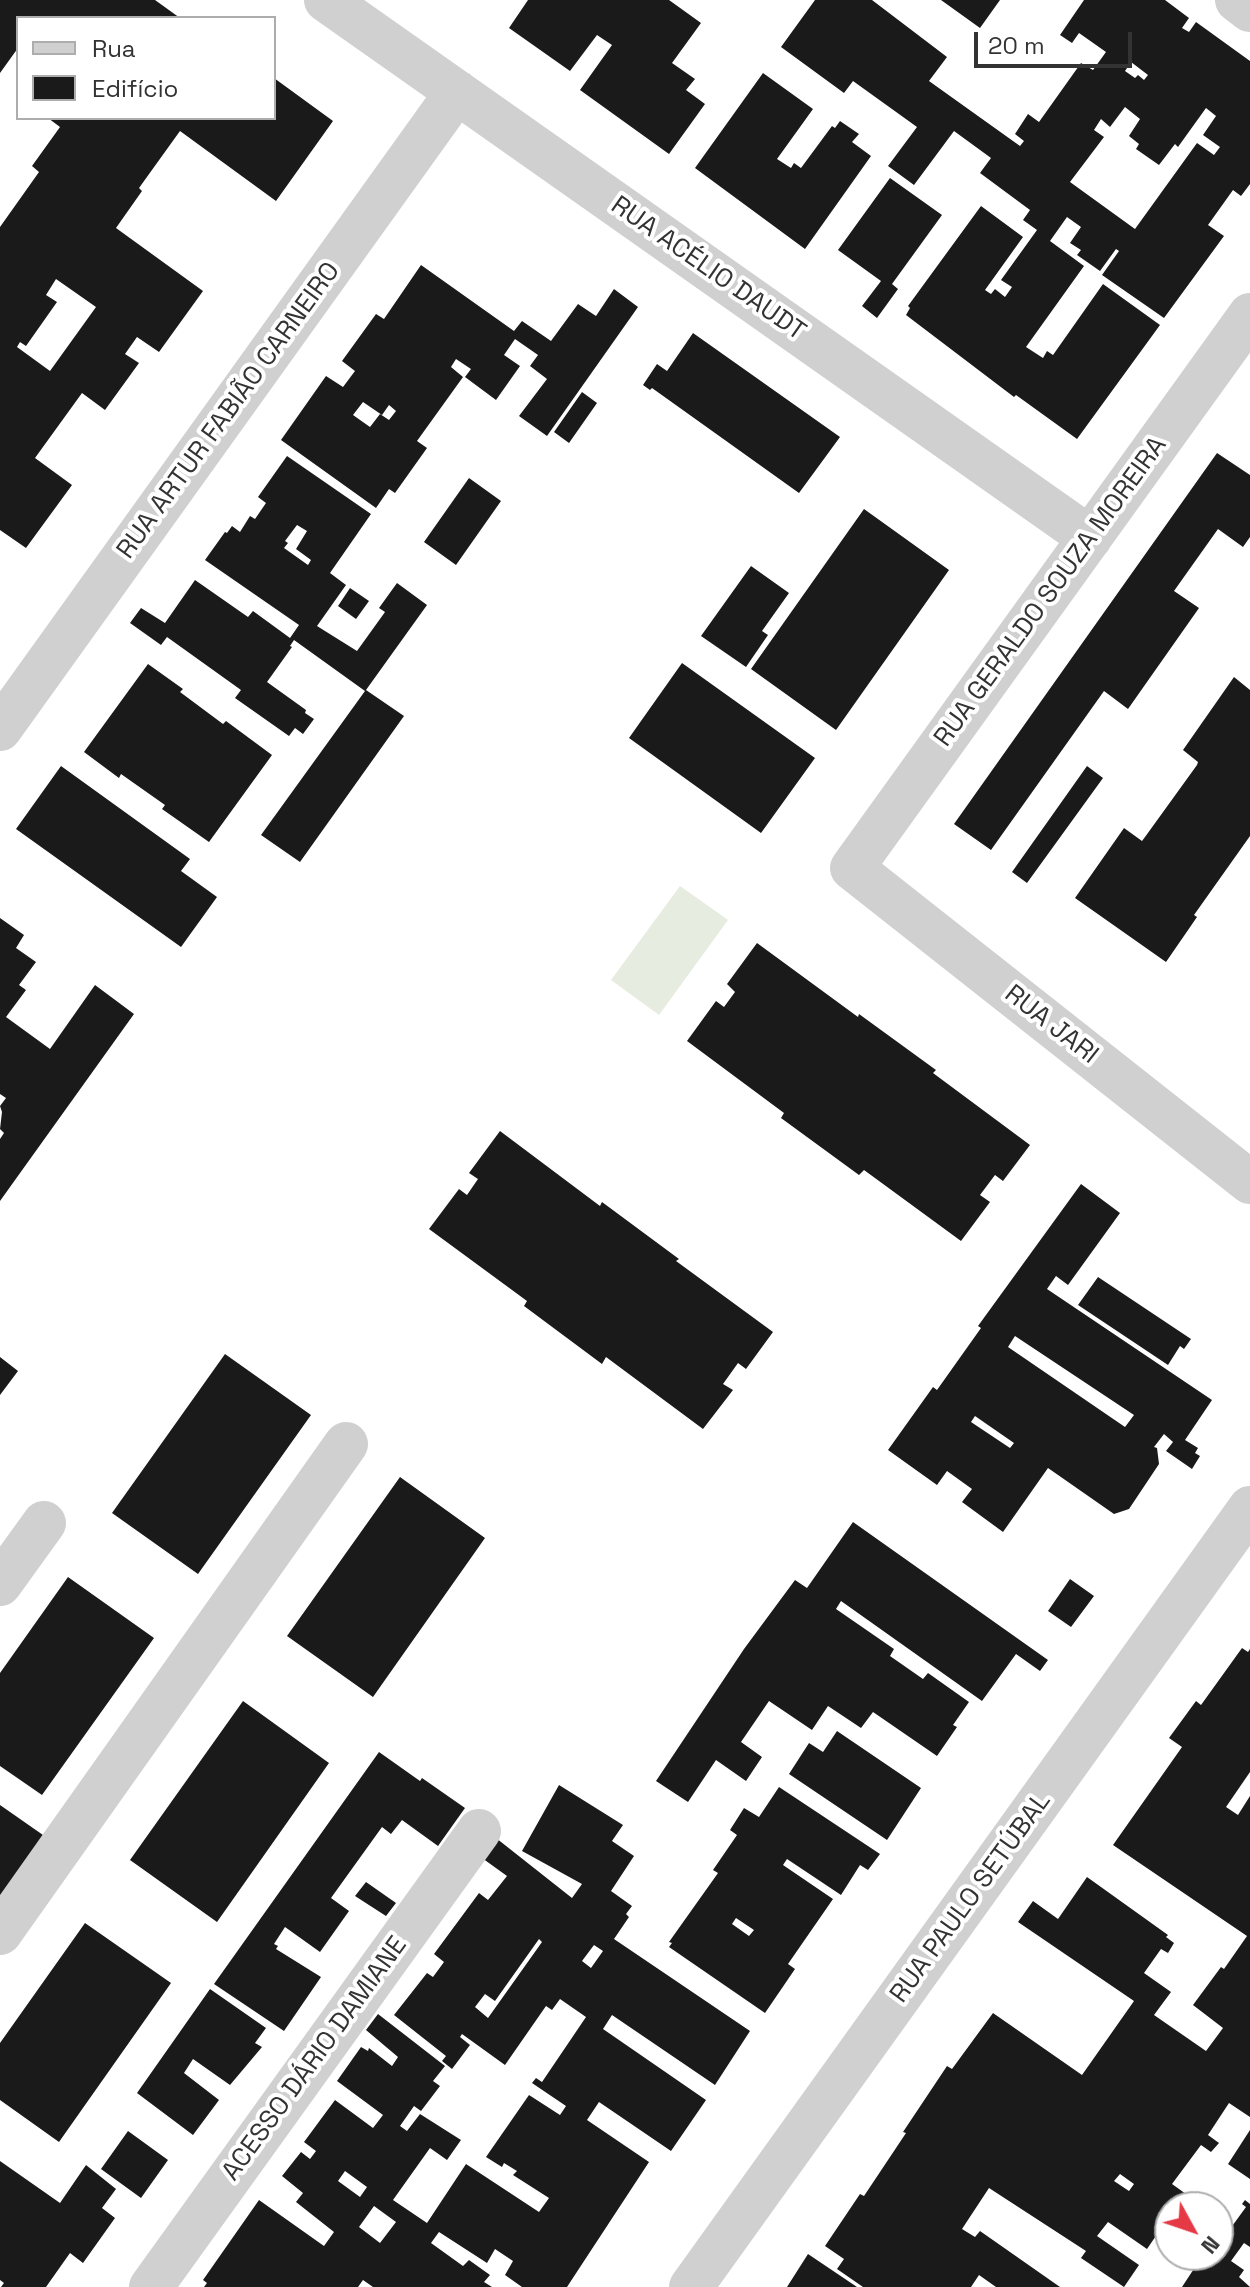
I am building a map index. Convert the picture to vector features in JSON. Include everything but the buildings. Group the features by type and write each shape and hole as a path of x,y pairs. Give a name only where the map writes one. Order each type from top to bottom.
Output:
{"street":[{"name":"RUA ACÉLIO DAUDT","path":"326,0 1090,538"},
{"path":"1237,0 1250,10"},
{"name":"RUA ARTUR FABIÃO CARNEIRO","path":"0,729 457,92"},
{"name":"RUA GERALDO SOUZA MOREIRA","path":"852,868 1250,315"},
{"name":"RUA JARI","path":"852,868 1250,1182"},
{"path":"0,1933 346,1444"},
{"name":"RUA PAULO SETÚBAL","path":"691,2287 1250,1508"},
{"path":"0,1584 44,1523"},
{"name":"ACESSO DÁRIO DAMIANE","path":"151,2287 479,1831"}],"shaded area":[{"path":"680,886 728,920 659,1015 611,980"}]}
